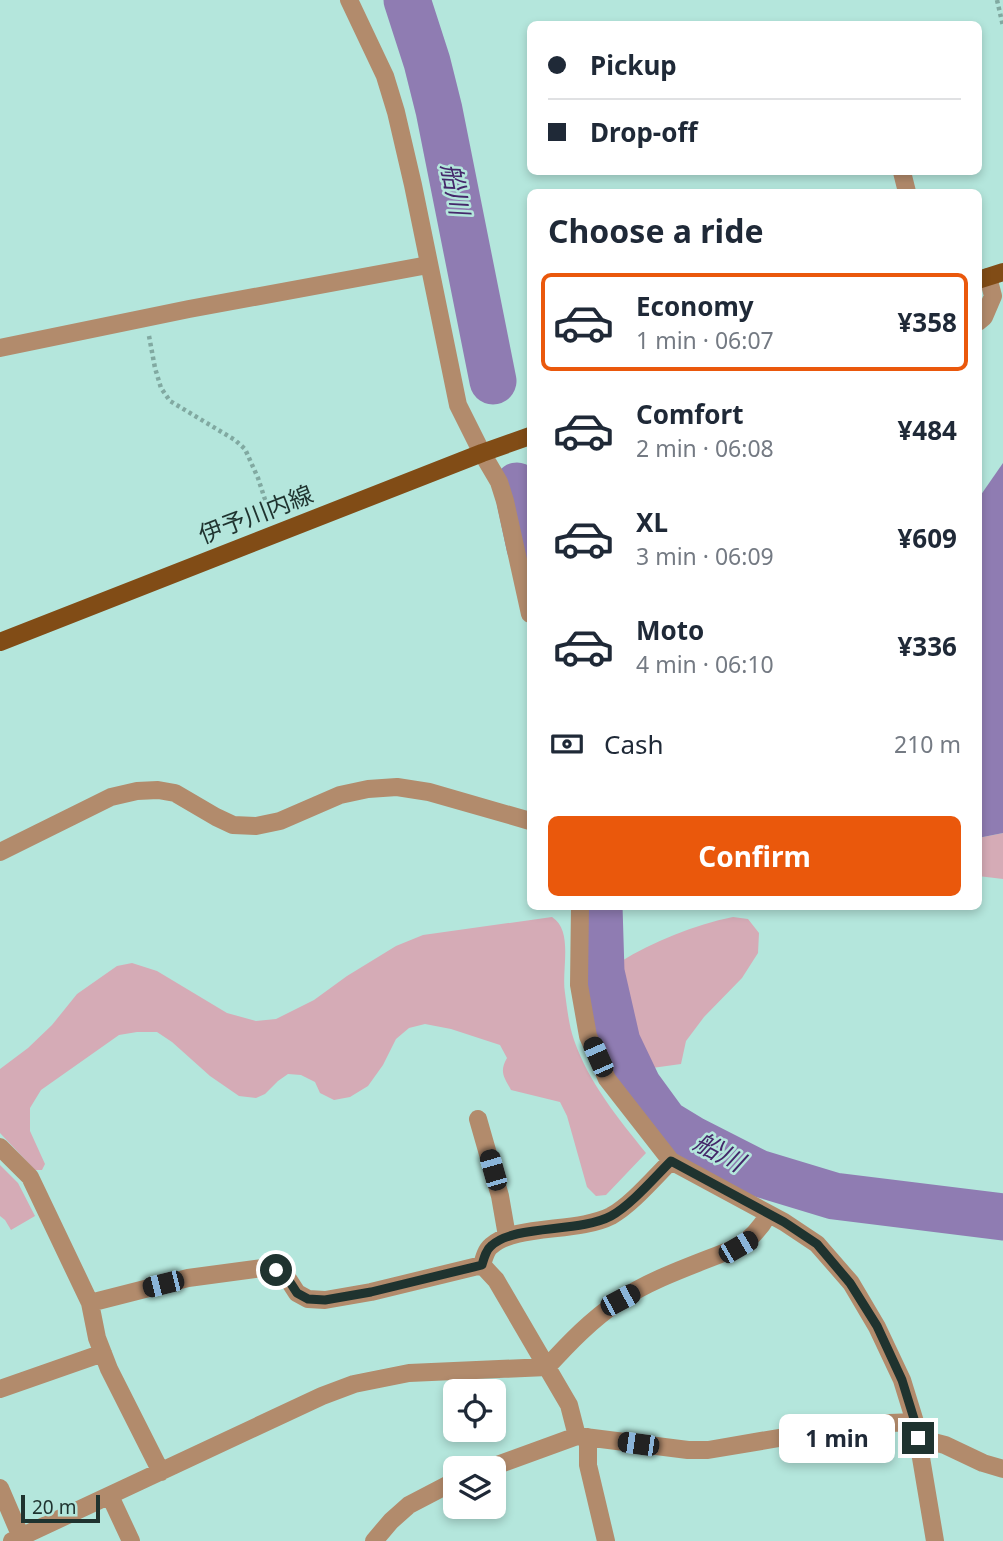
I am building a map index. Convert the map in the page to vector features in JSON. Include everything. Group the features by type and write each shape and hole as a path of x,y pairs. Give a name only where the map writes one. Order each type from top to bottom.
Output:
{"main road":[{"name":"伊予川内線","path":"0,642 527,437"}],"street":[{"path":"349,0 385,76 396,113 458,405 499,482 527,600"},
{"path":"0,348 428,265"},
{"path":"982,319 993,296 990,276"},
{"path":"0,852 111,797 136,791 158,790 175,793 233,825 256,826 280,821 340,795 397,787 429,792 527,820"},
{"path":"580,910 579,985 588,1036 607,1079 671,1161 784,1222 817,1244 850,1283 877,1326 902,1380 916,1430 935,1541"},
{"path":"478,1119 500,1196 507,1236"},
{"path":"0,1147 30,1177 90,1303 103,1353 161,1472"},
{"path":"482,1265 489,1247 507,1236 592,1224 609,1217 621,1210 671,1161"},
{"path":"0,1488 17,1539 322,1396 354,1384 409,1373 547,1367 572,1339 620,1300 653,1282 744,1243 760,1229 768,1215"},
{"path":"90,1303 188,1279 263,1268 276,1270 286,1276 297,1293 308,1299 325,1300 371,1292 482,1265"},
{"path":"482,1265 496,1280 569,1405 583,1436 606,1541"},
{"path":"0,1389 103,1353"},
{"path":"506,1462 583,1436 688,1450 708,1450 890,1423 916,1430 983,1463 1003,1469"},
{"path":"374,1541 409,1505 443,1487"},
{"path":"110,1496 131,1541"}],"path":[{"path":"997,0 1003,26"},
{"path":"145,318 161,388 170,401 235,440 245,449 258,478 275,534"}],"shaded area":[{"path":"1003,463 1003,833 982,837 982,493"},
{"path":"1003,833 1003,879 982,876 982,837"},
{"path":"552,917 559,923 565,941 564,984 569,1023 580,1056 605,1100 646,1153 606,1195 596,1196 587,1187 567,1116 560,1102 511,1090 503,1071 507,1058 500,1045 451,1029 425,1024 409,1028 396,1039 383,1065 368,1086 350,1097 334,1100 320,1093 315,1082 301,1075 288,1074 265,1094 256,1098 239,1096 157,1032 119,1035 41,1090 30,1108 30,1131 45,1164 42,1170 35,1170 0,1133 0,1069 52,1025 77,994 117,966 132,963 157,971 227,1013 256,1021 276,1019 314,1000 396,946 423,935"},
{"path":"733,917 748,919 759,933 758,953 742,978 704,1017 686,1041 681,1064 652,1068 636,1046 631,1033 624,1005 620,962 675,935"},
{"path":"0,1165 18,1183 35,1216 11,1230 0,1216"}],"waterway":[{"name":"船川","path":"407,0 439,110 493,381"},
{"name":"船川","path":"517,486 527,533"},
{"name":"船川","path":"599,910 601,972 617,1042 638,1086 665,1123 758,1173 834,1196 1003,1217"}],"route":[{"path":"276,1270 286,1276 297,1293 308,1299 325,1300 371,1292 482,1265 489,1247 507,1236 592,1224 609,1217 621,1210 671,1161 784,1222 817,1244 850,1283 877,1326 902,1380 918,1438"}]}
